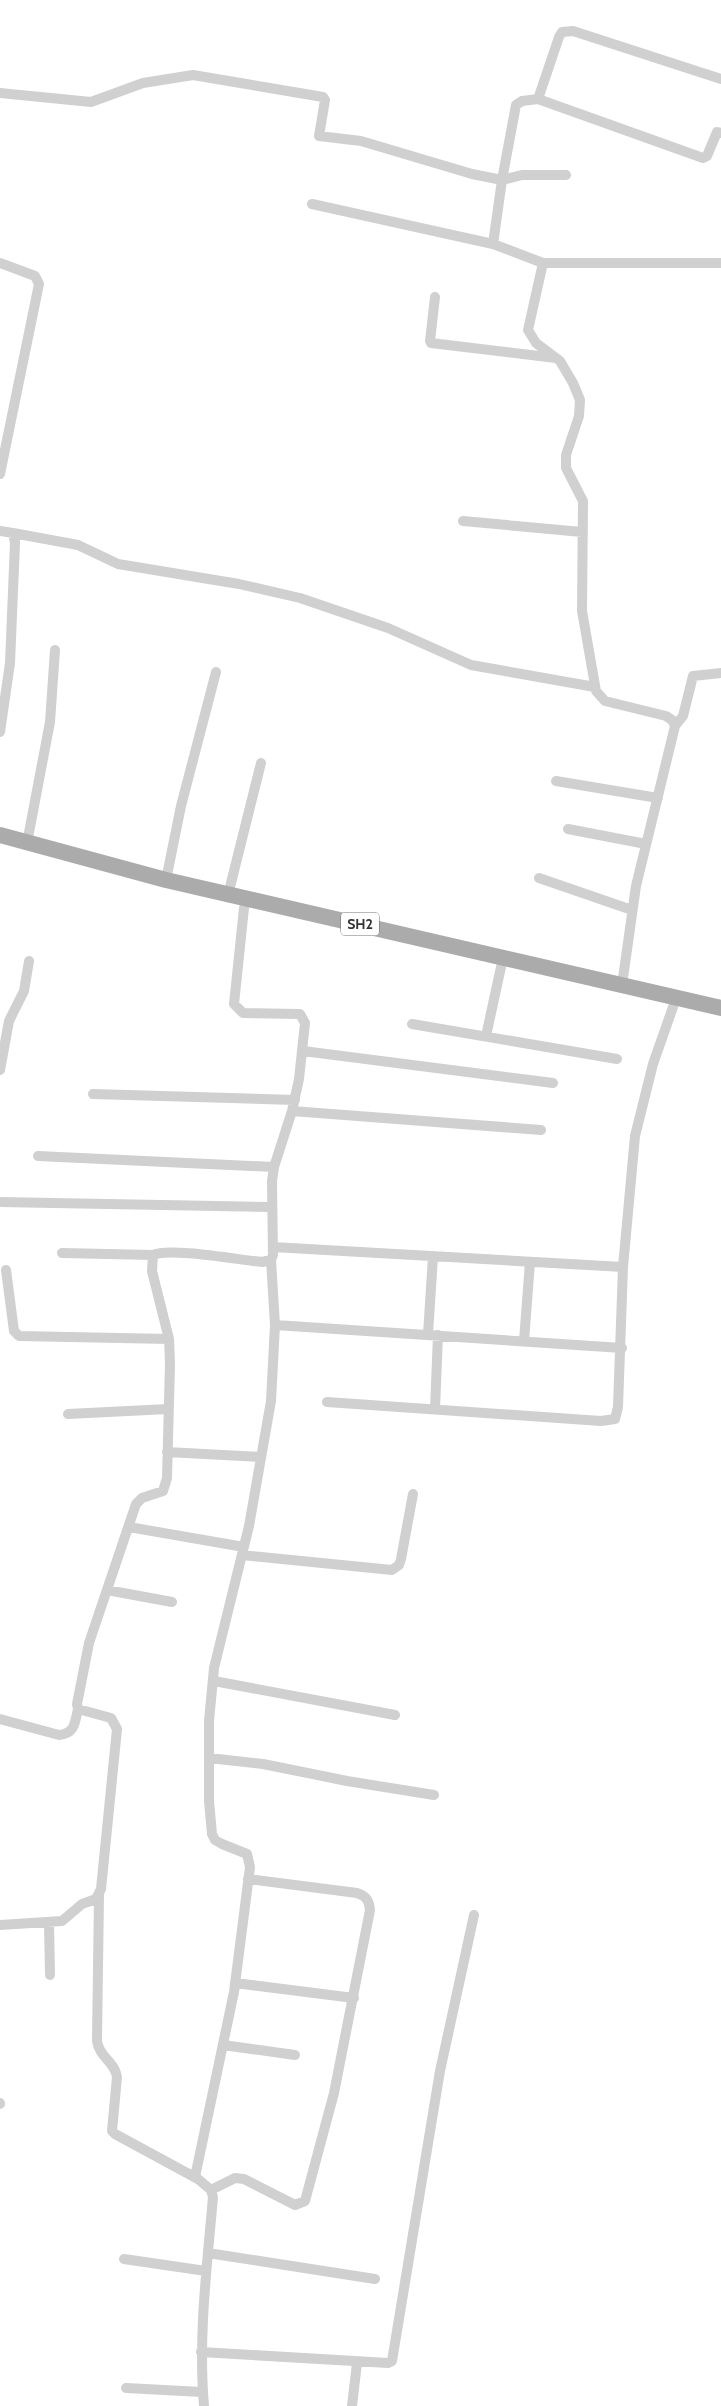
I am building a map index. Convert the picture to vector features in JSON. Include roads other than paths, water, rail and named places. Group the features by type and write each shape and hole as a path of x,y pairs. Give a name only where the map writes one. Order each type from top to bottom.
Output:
{"main road":[{"name":"SH2","path":"0,835 27,843 56,857 244,908 721,1018"},
{"name":"SH2","path":"0,846 166,880 721,1008"}],"street":[{"path":"538,99 559,37 568,30 721,78"},
{"path":"0,93 91,102 143,83 193,76 323,97 325,100 319,136 361,141 472,174 502,180 522,175 566,175"},
{"path":"493,244 502,180 516,105 522,101 538,99 703,158 707,156 717,132 721,133"},
{"path":"312,204 493,244 543,263 721,263"},
{"path":"0,263 35,276 39,284 0,474"},
{"path":"543,263 528,330 536,343 557,358 573,383 580,400 580,416 566,462 568,473 583,501 582,611 595,687 597,694 605,701 666,716 672,720 675,726"},
{"path":"434,296 431,343 557,358"},
{"path":"462,521 582,532"},
{"path":"0,531 78,545 118,564 239,584 300,598 388,628 471,665 595,687"},
{"path":"0,732 10,663 15,543 13,533"},
{"path":"27,843 50,722 55,650"},
{"path":"166,880 181,806 216,672"},
{"path":"622,985 632,910 675,726 683,716 693,676 721,673"},
{"path":"228,895 261,763"},
{"path":"556,781 658,798"},
{"path":"568,829 646,844"},
{"path":"539,878 632,910"},
{"path":"195,2177 235,1983 250,1867 247,1854 215,1840 212,1834 209,1721 214,1668 243,1551 271,1401 275,1325 271,1260 273,1247 271,1207 274,1167 295,1100 303,1052 305,1023 300,1014 243,1013 234,1004 244,908"},
{"path":"0,1070 9,1020 24,991 29,961"},
{"path":"486,1036 501,966"},
{"path":"327,1402 610,1421 615,1419 622,1348 623,1268 638,1119 653,1064 673,1007"},
{"path":"412,1024 618,1059"},
{"path":"303,1052 553,1083"},
{"path":"93,1094 295,1100"},
{"path":"292,1112 541,1130"},
{"path":"38,1156 274,1167"},
{"path":"0,1202 271,1207"},
{"path":"273,1247 623,1268"},
{"path":"62,1253 152,1255 176,1253 262,1262 271,1260"},
{"path":"0,1719 59,1734 70,1732 75,1726 78,1694 89,1643 136,1504 142,1498 163,1491 167,1478 169,1340 152,1271 152,1255"},
{"path":"433,1257 435,1409"},
{"path":"524,1341 530,1262"},
{"path":"6,1270 14,1331 20,1336 169,1340"},
{"path":"275,1325 622,1348"},
{"path":"68,1414 168,1409"},
{"path":"167,1452 261,1456"},
{"path":"129,1527 243,1551 392,1570 399,1565 401,1559 412,1494"},
{"path":"107,1590 172,1602"},
{"path":"214,1681 394,1715"},
{"path":"78,1709 111,1718 117,1729 99,1895 97,2041 101,2054 116,2069 117,2077 112,2130 119,2137 195,2177 211,2190 201,2352 204,2406"},
{"path":"209,1758 263,1764 346,1781 434,1795"},
{"path":"211,2190 235,2178 244,2179 295,2205 306,2201 334,2093 370,1910 369,1902 365,1896 248,1878"},
{"path":"0,1925 62,1921 82,1904 96,1899 99,1895"},
{"path":"201,2352 357,2363 388,2363 393,2358 440,2071 474,1915"},
{"path":"49,1923 50,1975"},
{"path":"235,1983 354,1998"},
{"path":"223,2045 294,2055"},
{"path":"208,2253 375,2278"},
{"path":"124,2259 206,2271"},
{"path":"352,2406 357,2363"},
{"path":"126,2388 202,2392"}]}
